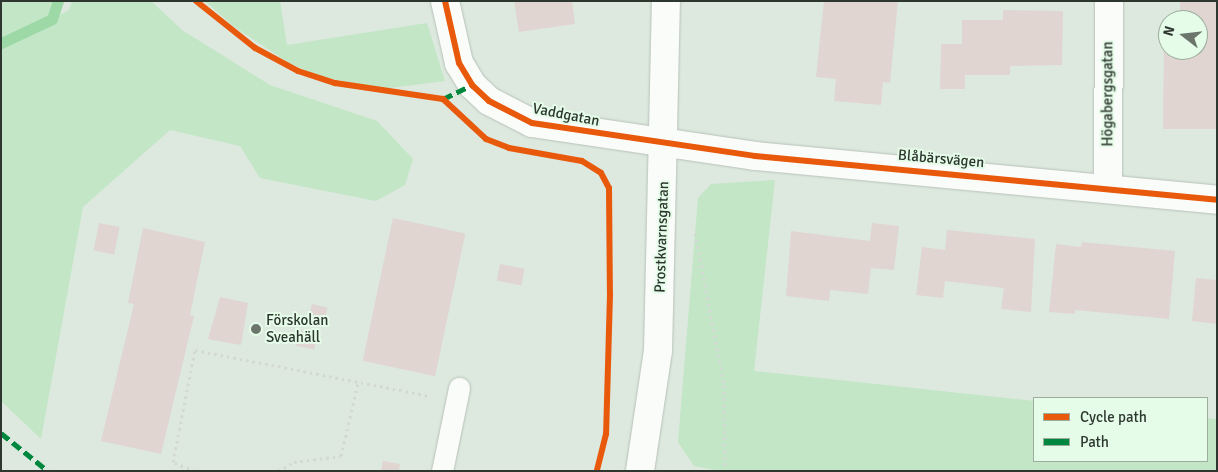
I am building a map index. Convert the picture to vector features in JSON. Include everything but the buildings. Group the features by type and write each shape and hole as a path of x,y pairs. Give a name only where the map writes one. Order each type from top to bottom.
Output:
{"street":[{"name":"Vaddgatan","path":"445,1 459,62 489,101 532,123 664,145"},
{"name":"Prostkvarnsgatan","path":"640,471 658,352 666,1"},
{"name":"Högabergsgatan","path":"1108,187 1109,1"},
{"name":"Blåbärsvägen","path":"664,145 1108,187 1217,200"}],"lane":[{"path":"442,471 458,395"}],"path":[{"path":"692,222 724,385 725,471"},
{"path":"195,471 173,462 195,350 358,382 458,395"},
{"path":"278,471 294,462 341,456 358,382"}],"green space":[{"path":"1,1 54,1 48,20 1,42"},
{"path":"72,1 151,1 182,30 270,85 377,121 413,159 405,185 376,201 260,178 240,146 170,130 83,207 41,439 1,401 1,48 69,10"},
{"path":"205,1 280,1 287,45 427,23 445,81 382,89 319,76 289,63 233,26"},
{"path":"775,180 754,371 1033,401 1033,462 1208,462 1208,418 1217,419 1217,471 720,471 694,466 678,442 698,198 711,184"}],"waterway":[{"path":"1,43 52,19 58,1"}],"marked path":[{"path":"443,99 472,85"},
{"path":"1,433 48,471"}],"cycle path":[{"path":"196,1 255,48 298,71 335,83 443,99 486,139 509,148 582,161 601,173 609,188 610,294 606,434 597,471"},
{"path":"445,1 459,63 472,85 489,101 532,123 755,156 1217,200"}],"place":[{"name":"Förskolan Sveahäll","path":"256,329"}]}
